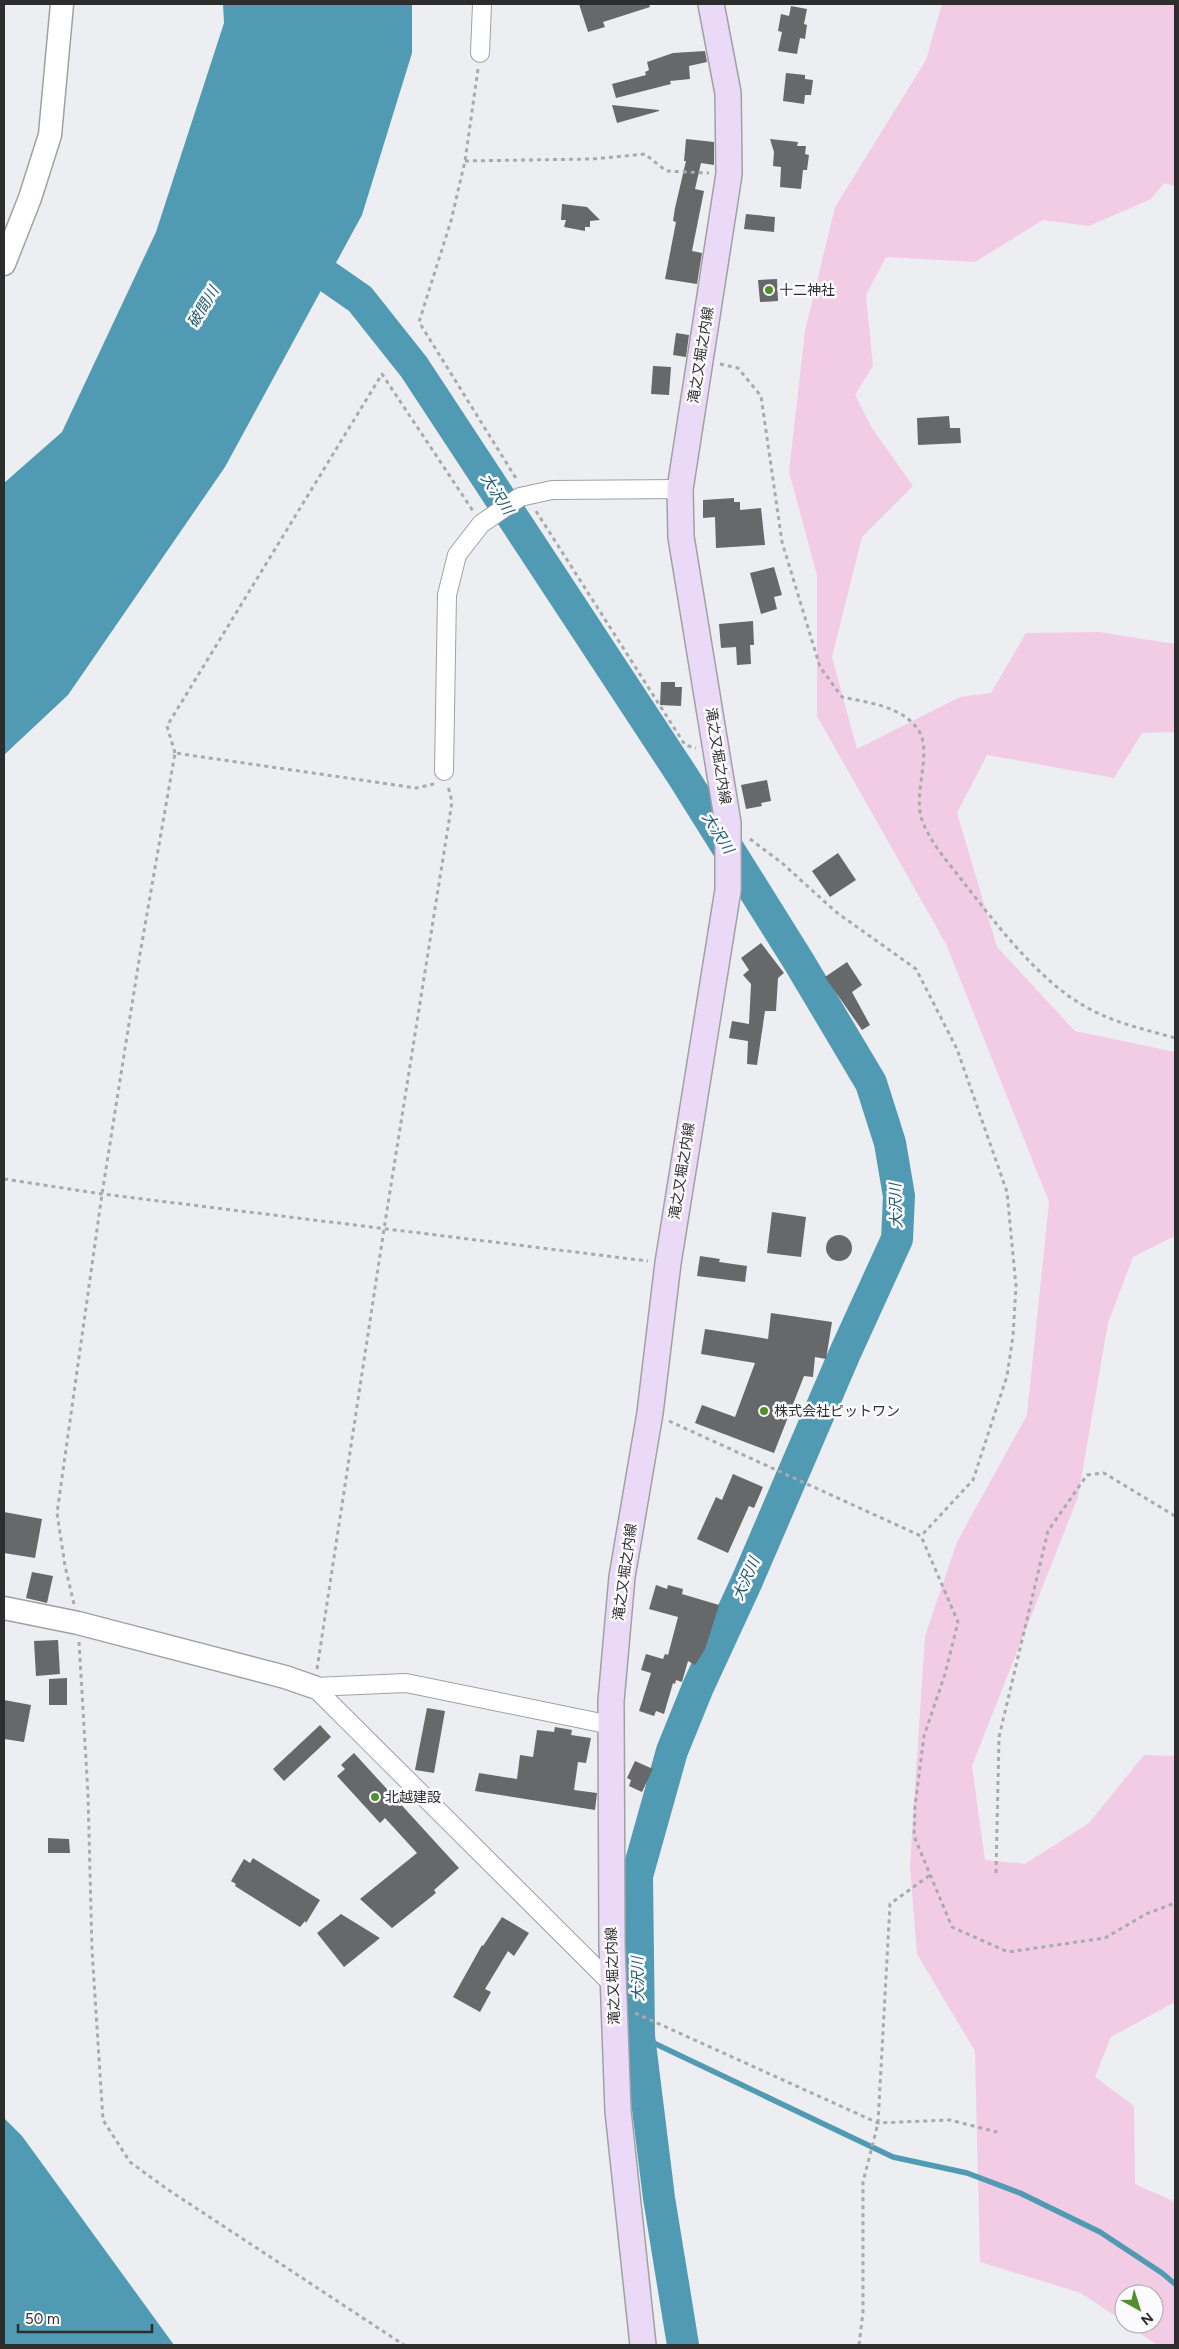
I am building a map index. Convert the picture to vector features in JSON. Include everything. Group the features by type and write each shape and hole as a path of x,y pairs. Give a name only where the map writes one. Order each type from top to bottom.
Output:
{"main road":[{"name":"滝之又堀之内線","path":"643,2345 618,2111 612,1946 611,1701 622,1577 650,1413 668,1263 728,890 728,824 681,537 680,490 729,174 728,94 711,4"}],"street":[{"path":"4,264 30,198 50,134 62,4"},
{"path":"480,53 482,4"},
{"path":"444,771 447,595 457,554 482,523 523,496 552,490 680,490"},
{"path":"4,1608 78,1623 285,1677 314,1687 406,1683 611,1725"},
{"path":"314,1687 614,1995"}],"path":[{"path":"480,53 465,161 451,221 419,322 523,496 685,746 718,754"},
{"path":"465,161 592,159 645,154 666,171 729,174"},
{"path":"700,359 738,368 761,396 782,542 820,667 842,697 904,714 920,732 924,746 918,798 922,819 936,848 1004,934 1051,981 1084,1006 1116,1022 1175,1038"},
{"path":"404,2345 167,2189 130,2162 103,2120 92,1950 88,1794 78,1623 65,1566 57,1513 102,1194 140,954 175,753 167,726 382,374 482,523"},
{"path":"175,753 416,788 434,784 444,771"},
{"path":"314,1687 384,1228 452,802 444,771"},
{"path":"728,824 782,863 836,912 916,969 957,1049 1007,1192 1016,1286 1013,1336 1007,1376 973,1480 921,1536"},
{"path":"4,1179 102,1194 668,1263"},
{"path":"650,1413 921,1536 958,1622 924,1736 915,1806 914,1836 952,1927 1008,1952 1105,1938 1146,1914 1175,1903"},
{"path":"996,1873 999,1738 1048,1531 1088,1475 1104,1473 1175,1516"},
{"path":"860,2345 863,2312 863,2182 878,2123 890,1904 930,1875"},
{"path":"614,1995 878,2123 950,2120 997,2132"}],"shaded area":[{"path":"942,4 1175,4 1175,186 1164,183 1151,199 1089,226 1043,220 975,262 886,257 866,295 873,366 855,395 872,428 913,486 862,537 832,657 857,749 960,697 991,693 1026,633 1099,632 1175,644 1175,732 1142,733 1114,778 987,755 957,813 997,947 1075,1031 1175,1052 1175,1236 1133,1257 1108,1323 1078,1497 972,1766 985,1860 1025,1864 1089,1823 1144,1755 1175,1756 1175,2002 1111,2037 1095,2077 1134,2106 1135,2184 1175,2202 1175,2345 1157,2345 1141,2334 1164,2334 1164,2284 1114,2284 1114,2315 1081,2293 980,2262 975,2051 917,1954 910,1866 925,1636 957,1542 1027,1415 1049,1202 946,944 817,716 817,575 789,472 805,331 835,207 926,60"}],"water":[{"name":"破間川","path":"223,4 412,4 412,53 362,215 225,467 68,695 4,755 4,483 62,432 156,232 224,23"},
{"path":"4,2118 22,2136 174,2345 4,2345"}],"building":[{"path":"579,4 649,4 650,7 603,22 605,27 588,32"},
{"path":"791,6 807,9 804,24 807,25 805,39 800,38 797,54 778,51 782,32 778,31 781,14 789,16"},
{"path":"705,51 707,62 689,66 690,79 670,81 671,84 616,98 612,84 646,75 645,72 649,70 647,62 673,53"},
{"path":"786,73 805,75 805,79 813,80 811,95 805,95 804,104 783,101"},
{"path":"612,105 659,110 659,111 617,123"},
{"path":"686,139 714,142 714,165 701,163 695,189 704,191 692,251 702,253 697,284 665,279 676,222 673,221 675,208 686,161 684,161"},
{"path":"770,139 798,142 797,146 806,146 805,154 809,155 807,170 803,170 801,189 780,187 781,167 773,166 774,152"},
{"path":"562,204 587,207 600,220 590,221 590,227 585,227 585,231 564,227 566,220 561,220"},
{"path":"746,214 775,217 774,232 744,229"},
{"name":"十二神社","path":"777,279 778,301 760,302 758,280"},
{"path":"676,333 689,335 686,357 673,355"},
{"path":"653,366 671,367 669,395 651,394"},
{"path":"949,416 950,428 960,428 961,443 918,445 917,418"},
{"path":"734,498 734,502 740,502 740,510 761,508 765,545 716,548 715,517 703,518 703,500"},
{"path":"774,567 782,595 774,597 777,609 761,614 750,573"},
{"path":"753,621 754,645 750,645 751,664 737,665 736,647 721,648 719,624"},
{"path":"661,682 675,682 675,687 682,687 681,706 660,705"},
{"path":"767,780 771,801 761,803 762,806 746,809 741,785"},
{"path":"838,853 856,880 830,897 812,871"},
{"path":"761,943 784,973 778,978 776,1011 765,1011 757,1065 747,1064 748,1041 729,1038 732,1021 749,1024 751,984 743,975 749,970 741,958"},
{"path":"847,962 862,985 852,992 870,1025 862,1030 825,977"},
{"path":"772,1212 806,1217 801,1257 767,1253"},
{"path":"839,1235 848,1239 852,1248 848,1257 839,1261 830,1257 826,1248 830,1239"},
{"path":"700,1256 720,1259 719,1262 747,1266 745,1282 697,1276"},
{"path":"771,1313 832,1322 826,1359 815,1357 813,1377 804,1376 774,1453 695,1423 702,1405 735,1417 755,1363 701,1354 705,1329 768,1339"},
{"path":"733,1474 763,1487 754,1508 749,1506 728,1553 697,1539 716,1497 722,1500"},
{"path":"4,1512 42,1519 35,1558 4,1553"},
{"path":"32,1572 53,1576 47,1603 26,1598"},
{"path":"656,1585 667,1589 668,1585 683,1589 682,1594 719,1605 705,1649 695,1665 688,1661 682,1682 676,1680 675,1684 673,1683 664,1714 656,1711 654,1716 639,1711 651,1673 641,1670 646,1654 663,1659 665,1654 668,1655 678,1617 649,1609"},
{"path":"58,1640 60,1674 36,1676 34,1641"},
{"path":"67,1678 67,1705 49,1705 49,1679"},
{"path":"4,1700 31,1705 24,1742 4,1739"},
{"path":"427,1708 445,1711 434,1773 415,1770"},
{"path":"320,1725 331,1737 284,1781 273,1769"},
{"path":"555,1727 572,1730 571,1735 591,1738 586,1763 578,1762 574,1790 597,1793 595,1810 475,1791 479,1773 517,1779 520,1755 533,1757 537,1730 554,1732"},
{"path":"354,1753 459,1868 434,1890 436,1893 392,1928 360,1899 417,1853 385,1818 380,1823 337,1776 345,1769 341,1765"},
{"path":"635,1761 653,1769 642,1792 629,1786 631,1780 627,1778"},
{"path":"48,1838 69,1839 70,1853 48,1853"},
{"path":"253,1858 320,1900 306,1923 305,1921 300,1927 235,1886 236,1884 231,1881 244,1859 250,1863"},
{"path":"341,1914 380,1938 344,1967 317,1933"},
{"path":"502,1917 529,1933 514,1956 508,1951 485,1989 491,1992 480,2012 453,1997 482,1945"}],"waterway":[{"name":"大沢川","path":"291,251 360,299 414,367 684,778 799,962 871,1083 890,1143 899,1196 897,1239 845,1353 747,1581 698,1687 672,1751 637,1876 639,2036 659,2198 683,2345"},
{"path":"639,2036 893,2157 967,2173 1020,2193 1100,2232 1162,2273 1175,2284"}],"place":[{"name":"十二神社","path":"769,290"},
{"name":"株式会社ピットワン","path":"764,1411"},
{"name":"北越建設","path":"375,1797"}]}
